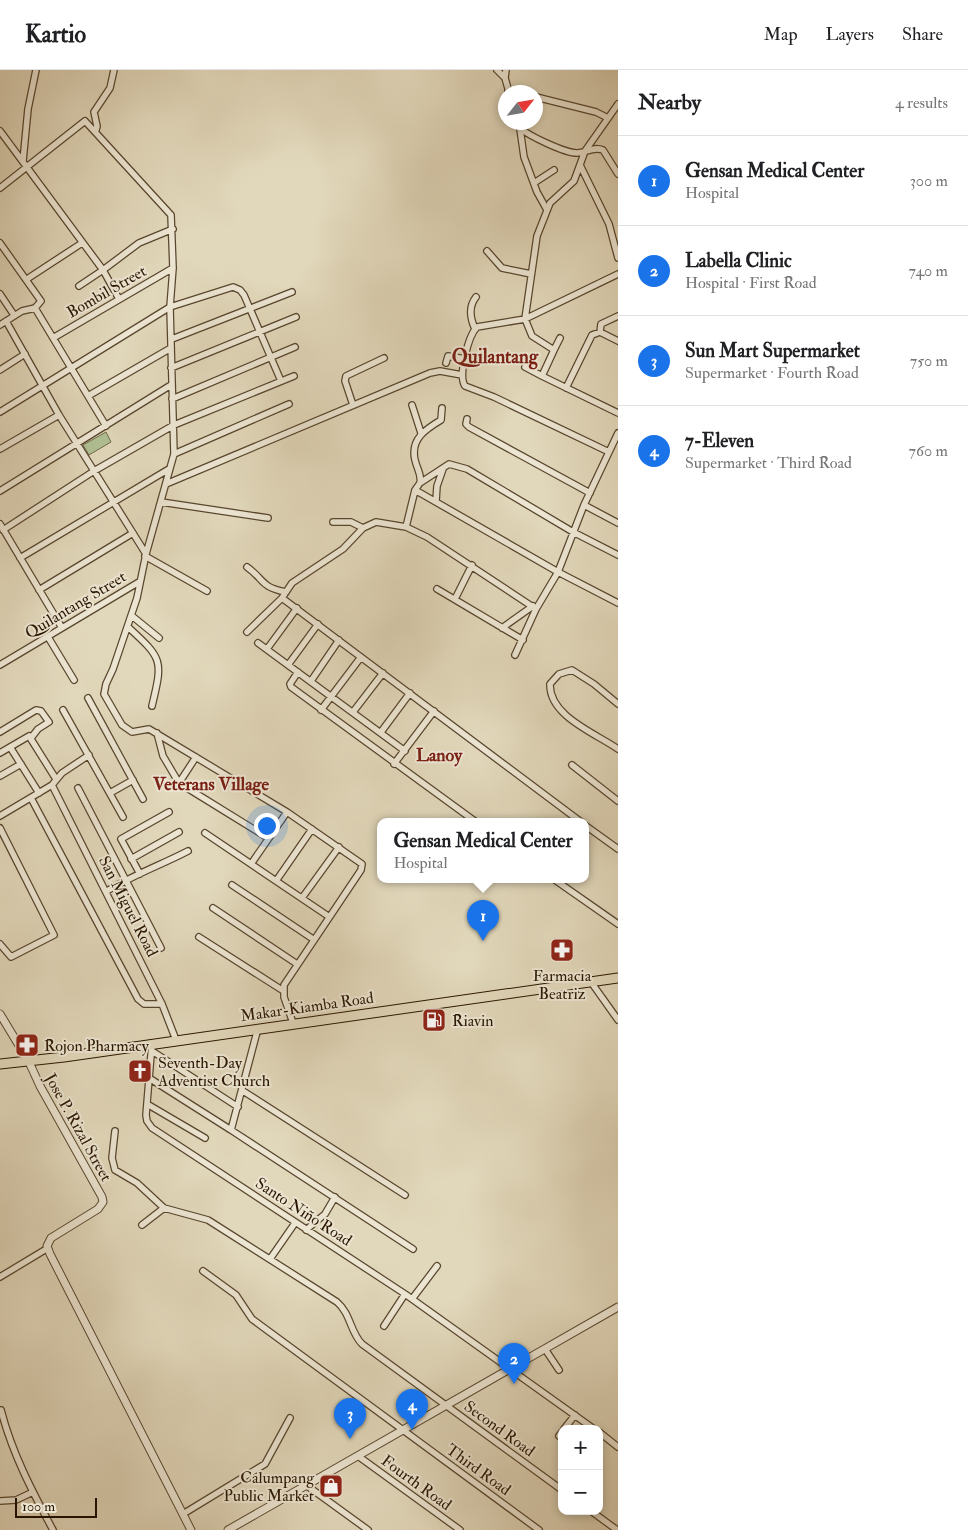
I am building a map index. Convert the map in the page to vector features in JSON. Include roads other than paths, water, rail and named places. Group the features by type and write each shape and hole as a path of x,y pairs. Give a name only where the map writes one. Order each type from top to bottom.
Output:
{"main road":[{"name":"Makar-Kiamba Road","path":"0,1064 152,1047 176,1040 618,978"}],"street":[{"path":"23,161 28,110 36,70"},
{"path":"96,130 94,112 110,88 114,70"},
{"path":"497,70 505,78"},
{"path":"506,70 506,85"},
{"path":"543,99 596,112 608,118"},
{"path":"554,350 532,336 525,319 537,236 547,210 556,196 574,181 585,151 618,104"},
{"path":"0,188 84,122 87,122 171,215 173,268 170,307 174,454 145,555 132,616 104,694 122,725 128,730 132,732 149,729 287,812 362,864 361,870 296,964 282,990"},
{"path":"521,130 524,157 547,210"},
{"path":"526,130 537,139 576,153 603,150 618,174"},
{"path":"0,132 103,270 119,299"},
{"path":"576,153 608,224 618,258"},
{"path":"534,183 554,170"},
{"path":"79,286 139,243 173,229"},
{"path":"0,243 41,301 35,308 14,315 0,325"},
{"path":"27,279 82,243"},
{"path":"487,251 502,268 531,274"},
{"name":"Bombil Street","path":"53,338 173,268"},
{"path":"609,452 494,397 465,386 462,374 470,337 475,329 482,325 525,319 618,274"},
{"path":"0,412 170,307 233,286 244,295 281,381"},
{"path":"172,339 292,292"},
{"path":"0,294 14,315"},
{"path":"475,329 470,311 471,303 476,297"},
{"path":"35,308 106,426"},
{"path":"600,332 600,324 618,316"},
{"path":"171,368 296,317"},
{"path":"6,321 58,414 145,555 207,591"},
{"path":"600,332 618,341"},
{"path":"566,388 589,339 600,332"},
{"path":"542,376 560,338"},
{"path":"172,399 295,347"},
{"path":"88,396 171,348"},
{"path":"0,370 25,354"},
{"path":"446,363 448,356 465,359"},
{"path":"353,405 345,381 346,376 384,358"},
{"path":"525,367 618,413"},
{"path":"166,484 430,373 440,370 462,374"},
{"path":"62,628 2,527 174,425 294,376"},
{"path":"0,491 171,386"},
{"path":"174,454 289,404"},
{"path":"412,405 421,433 414,457 420,474 420,484"},
{"path":"421,433 441,420 442,408"},
{"path":"0,449 58,414"},
{"path":"467,420 466,424 469,427 590,493"},
{"path":"515,655 523,640 534,608 558,572 572,532 618,433"},
{"path":"406,527 415,490 420,484 444,467 454,464 467,469 572,532 618,555"},
{"path":"436,501 437,486 444,467"},
{"path":"20,558 169,469"},
{"path":"415,490 558,572 618,603"},
{"path":"161,502 268,518"},
{"path":"584,505 618,523"},
{"path":"333,522 350,522 363,528"},
{"path":"247,632 282,598 300,576 343,549 363,528 376,522 406,527 427,537 472,565 534,608"},
{"path":"39,590 133,533"},
{"path":"455,599 472,565"},
{"path":"247,567 257,574 266,587 286,592"},
{"name":"Quilantang Street","path":"0,665 139,582"},
{"path":"437,589 523,640"},
{"path":"282,598 576,818"},
{"path":"267,649 296,608"},
{"path":"502,628 534,608"},
{"path":"132,616 159,638"},
{"path":"288,665 318,624"},
{"path":"128,627 152,650 158,659 160,668 152,706"},
{"path":"48,637 74,680"},
{"path":"310,681 339,640"},
{"path":"258,643 405,751"},
{"path":"321,710 361,657"},
{"path":"618,704 594,684 572,670 559,674 550,684 552,700 558,707 569,717 618,749"},
{"path":"298,672 290,687 470,818"},
{"path":"353,712 383,673"},
{"path":"380,732 410,693"},
{"path":"88,698 143,798"},
{"path":"0,732 36,710 42,711 49,722 38,729 31,738 30,736 0,753"},
{"path":"63,710 123,817"},
{"path":"394,764 434,711"},
{"path":"156,734 164,756 179,783 268,838"},
{"name":"San Miguel Road","path":"31,738 162,1004 176,1040"},
{"path":"10,747 39,793"},
{"path":"0,816 39,793 89,755"},
{"path":"179,783 196,757"},
{"path":"0,776 21,764"},
{"path":"572,764 618,801"},
{"path":"110,793 133,780"},
{"path":"78,788 162,948"},
{"path":"31,798 138,999 144,1004 162,1004"},
{"path":"140,874 121,838 168,812"},
{"path":"250,864 287,812"},
{"path":"0,828 54,934 11,957 1,947"},
{"path":"589,828 618,849"},
{"path":"276,881 312,830"},
{"path":"131,859 180,832"},
{"path":"205,833 328,916"},
{"path":"302,898 339,847"},
{"path":"107,891 188,851"},
{"path":"559,883 618,924"},
{"path":"232,885 313,939"},
{"path":"213,908 296,964"},
{"path":"199,937 282,990 293,1023"},
{"path":"591,982 618,1020"},
{"name":"Jose P. Rizal Street","path":"0,1014 29,1062 40,1086 100,1192 103,1202 98,1209 51,1238 48,1248"},
{"path":"231,1130 243,1092 258,1028"},
{"path":"152,1047 238,1107"},
{"name":"Santo Niño Road","path":"152,1047 147,1104 147,1121 152,1128 405,1294 589,1425"},
{"path":"149,1078 413,1249"},
{"path":"243,1092 405,1195"},
{"path":"147,1104 205,1138"},
{"path":"115,1131 114,1168 137,1183 164,1208 142,1226"},
{"path":"306,1230 325,1214 335,1198"},
{"name":"Second Road","path":"164,1208 208,1220 337,1302 346,1312 354,1334 362,1344 558,1487"},
{"path":"270,1259 295,1222"},
{"path":"0,1277 48,1248 191,1530"},
{"path":"412,1299 437,1266"},
{"name":"Third Road","path":"203,1271 230,1290 252,1319 538,1530"},
{"path":"384,1326 405,1294"},
{"path":"228,1530 618,1307"},
{"path":"545,1349 559,1370"},
{"path":"1,1410 8,1436 52,1530"},
{"path":"567,1425 575,1415"},
{"path":"182,1514 266,1464 290,1418"},
{"path":"603,1435 618,1446"},
{"name":"Fourth Road","path":"358,1456 460,1530"},
{"path":"306,1486 368,1530"},
{"path":"0,1501 16,1500 33,1492"},
{"path":"597,1515 618,1530"}],"place":[{"name":"Gensan Medical Center","path":"483,941"},
{"name":"Farmacia Beatriz","path":"562,950"},
{"name":"Riavin","path":"434,1020"},
{"name":"Rojon Pharmacy","path":"27,1045"},
{"name":"Seventh-Day Adventist Church","path":"140,1071"},
{"name":"Labella Clinic","path":"514,1384"},
{"name":"7-Eleven","path":"412,1430"},
{"name":"Sun Mart Supermarket","path":"350,1439"},
{"name":"Calumpang Public Market","path":"331,1486"}],"district":[{"name":"Quilantang","path":"495,356"},
{"name":"Lanoy","path":"439,755"},
{"name":"Veterans Village","path":"211,784"}]}
